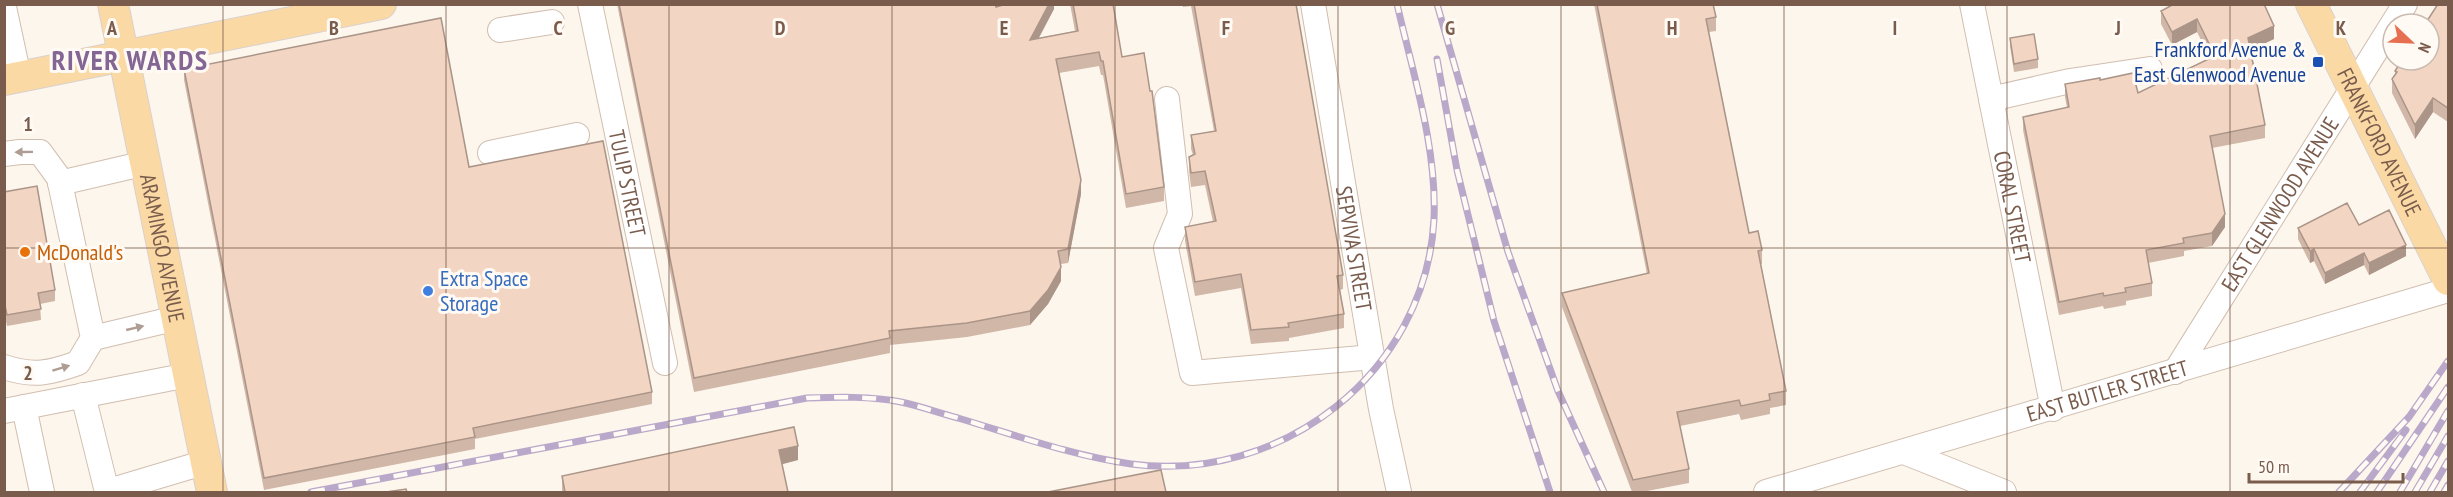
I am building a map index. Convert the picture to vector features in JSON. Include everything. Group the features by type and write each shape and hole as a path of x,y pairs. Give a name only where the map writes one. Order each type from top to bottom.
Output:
{"main road":[{"name":"ARAMINGO AVENUE","path":"113,4 212,492"},
{"path":"12,78 124,56 317,11 381,4"},
{"name":"FRANKFORD AVENUE","path":"2311,4 2448,280"}],"street":[{"name":"TULIP STREET","path":"590,4 665,363"},
{"name":"SEPVIVA STREET","path":"1313,4 1373,357 1399,492"},
{"name":"CORAL STREET","path":"1972,4 2053,409"},
{"name":"EAST GLENWOOD AVENUE","path":"2175,372 2405,4"},
{"path":"4,7 12,78"},
{"path":"500,30 552,22"},
{"path":"1991,99 2070,81 2150,69"},
{"path":"1167,99 1180,214 1166,248 1192,373 1373,357"},
{"path":"490,153 577,135"},
{"path":"4,154 40,152 59,178 93,338 78,363 55,371 31,374 4,367"},
{"path":"60,183 146,163"},
{"name":"EAST BUTLER STREET","path":"1766,492 2053,409 2448,290"},
{"path":"93,338 177,318"},
{"path":"42,492 14,409 189,375"},
{"path":"83,395 107,492"},
{"path":"1904,452 2004,492"},
{"path":"112,492 207,462"}],"building":[{"path":"619,4 995,4 996,7 1006,4 1049,4 1030,40 1078,31 1073,4 1113,4 1122,57 1144,53 1150,91 1152,91 1164,187 1126,194 1103,61 1101,61 1099,52 1056,59 1081,180 1068,249 1058,251 1061,267 1048,290 1030,311 967,323 889,331 890,338 694,378"},
{"path":"1194,4 1296,4 1343,275 1337,276 1344,314 1288,323 1289,327 1251,330 1241,274 1195,282 1185,227 1216,221 1205,171 1191,173 1189,157 1195,154 1191,135 1216,131"},
{"path":"1597,4 1713,4 1716,17 1706,19 1749,233 1758,231 1762,250 1758,251 1786,391 1769,394 1770,400 1741,406 1739,400 1677,412 1689,469 1633,480 1562,293 1649,273"},
{"path":"2174,4 2264,4 2274,26 2248,38 2265,125 2210,136 2225,214 2212,233 2183,238 2184,243 2146,250 2152,283 2125,288 2126,292 2104,296 2103,293 2059,302 2023,117 2069,107 2065,84 2133,73 2138,93 2215,56 2197,19 2172,32 2161,11"},
{"path":"2438,4 2448,4 2448,108 2433,98 2415,125 2392,79 2397,72 2441,72 2441,12 2433,12"},
{"name":"Extra Space Storage","path":"441,18 469,167 603,141 652,392 473,428 475,437 264,478 184,69"},
{"path":"2034,34 2038,59 2014,64 2010,38"},
{"name":"McDonald's","path":"37,186 55,290 38,293 41,309 7,315 4,301 4,192"},
{"path":"2347,203 2359,225 2389,210 2406,245 2369,263 2364,253 2325,273 2314,249 2310,251 2298,228"},
{"path":"794,427 798,446 779,450 788,492 565,492 562,476"},
{"path":"1161,470 1166,492 1048,492"},
{"path":"406,489 407,492 386,492"}],"railway":[{"path":"311,492 807,398 866,398 901,402 1066,450 1131,464 1187,466 1240,456 1291,436 1336,407 1374,369 1404,325 1425,275 1434,219 1432,165 1423,111 1397,4"},
{"path":"1437,4 1508,252 1558,391 1604,492"},
{"path":"1437,59 1457,170 1494,321 1550,492"},
{"path":"2339,492 2409,417 2448,361"},
{"path":"2377,492 2448,387"},
{"path":"2400,492 2448,411"},
{"path":"2360,492 2406,430"},
{"path":"2415,492 2448,436"},
{"path":"2430,492 2448,461"},
{"path":"2444,492 2448,485"}],"place":[{"name":"Frankford Avenue & East Glenwood Avenue","path":"2318,62"},
{"name":"McDonald's","path":"25,252"},
{"name":"Extra Space Storage","path":"428,291"}],"district":[{"name":"RIVER WARDS","path":"130,59"}]}
